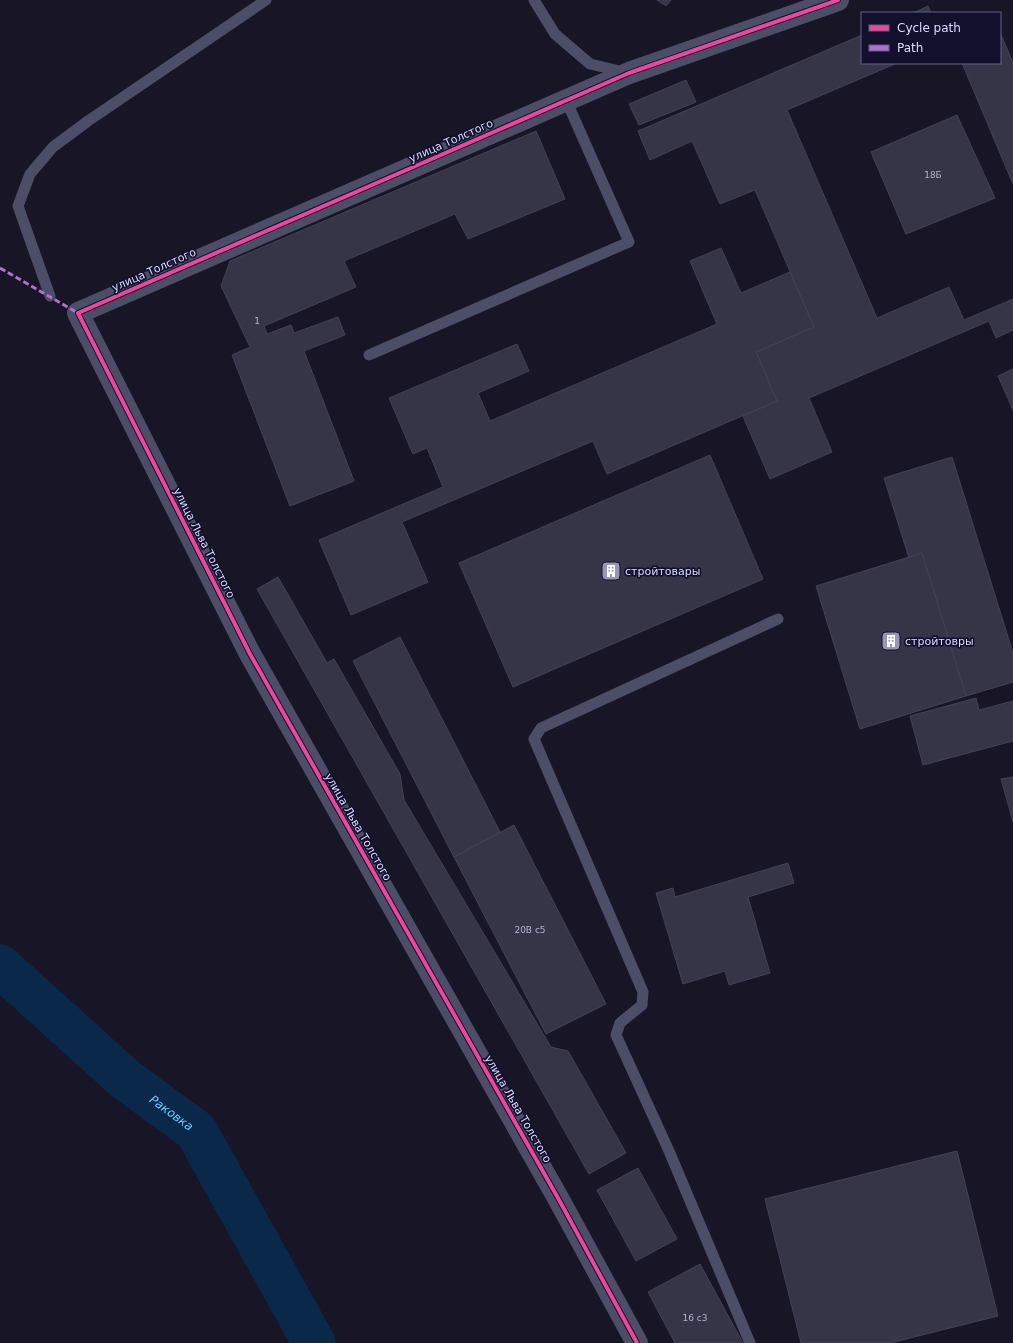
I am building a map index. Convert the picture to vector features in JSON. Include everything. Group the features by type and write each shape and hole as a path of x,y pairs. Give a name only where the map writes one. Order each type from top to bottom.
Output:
{"street":[{"name":"улица Толстого","path":"78,313 629,73 838,0"},
{"name":"улица Льва Толстого","path":"78,313 250,654 558,1198 637,1343"}],"lane":[{"path":"50,296 18,206 30,174 53,147 88,121 266,0"},
{"path":"534,0 555,34 590,64 629,73"},
{"path":"369,355 629,242 566,100"},
{"path":"750,1343 672,1158 616,1035 620,1023 642,1005 643,992 534,739 541,728 778,619"}],"building":[{"path":"657,0 671,0 666,6"},
{"path":"928,6 931,12 915,12"},
{"path":"1001,34 1013,63 1013,184 962,64 1001,64"},
{"path":"861,35 861,64 895,64 787,110 877,318 949,287 964,320 1013,299 1013,330 996,338 989,321 809,398 832,452 770,479 743,416 777,401 756,352 814,327 755,190 720,204 692,141 650,160 638,131"},
{"path":"686,80 696,102 639,125 629,104"},
{"path":"957,115 995,198 906,234 871,152"},
{"path":"536,131 565,199 468,239 455,214 344,261 356,287 264,326 267,334 291,325 294,333 338,317 345,335 304,351 354,481 290,506 232,355 250,347 221,286 230,261"},
{"path":"721,248 741,293 790,272 814,327 756,352 777,401 607,474 593,441 402,522 428,582 351,615 319,540 443,487 427,448 413,454 389,398 517,344 529,371 478,393 490,421 717,324 690,261"},
{"path":"1013,369 1013,410 998,376"},
{"name":"стройтовары","path":"710,455 763,579 513,687 459,563"},
{"path":"952,457 1013,653 1013,682 966,696 922,553 909,558 884,478"},
{"name":"стройтовры","path":"922,553 966,696 860,729 816,586"},
{"path":"278,577 327,663 334,659 400,774 404,800 551,1047 568,1051 626,1153 589,1174 257,589"},
{"path":"400,637 500,832 454,857 353,661"},
{"path":"976,698 979,710 1013,701 1013,741 923,765 910,716"},
{"path":"1013,777 1013,822 1001,779"},
{"path":"514,825 606,1004 546,1034 454,857"},
{"path":"788,863 794,883 748,897 770,973 729,985 725,971 683,984 656,893 673,888 675,897"},
{"path":"957,1151 998,1316 890,1343 801,1343 765,1199"},
{"path":"638,1168 677,1239 636,1261 597,1190"},
{"path":"700,1264 743,1343 675,1343 648,1292"}],"waterway":[{"name":"Раковка","path":"0,966 125,1079 196,1131 314,1343"}],"marked path":[{"path":"0,268 78,313"}],"cycle path":[{"path":"637,1343 558,1198 250,654 78,313 629,73 838,0"}],"place":[{"name":"стройтовары","path":"611,571"},
{"name":"стройтовры","path":"891,641"}]}
